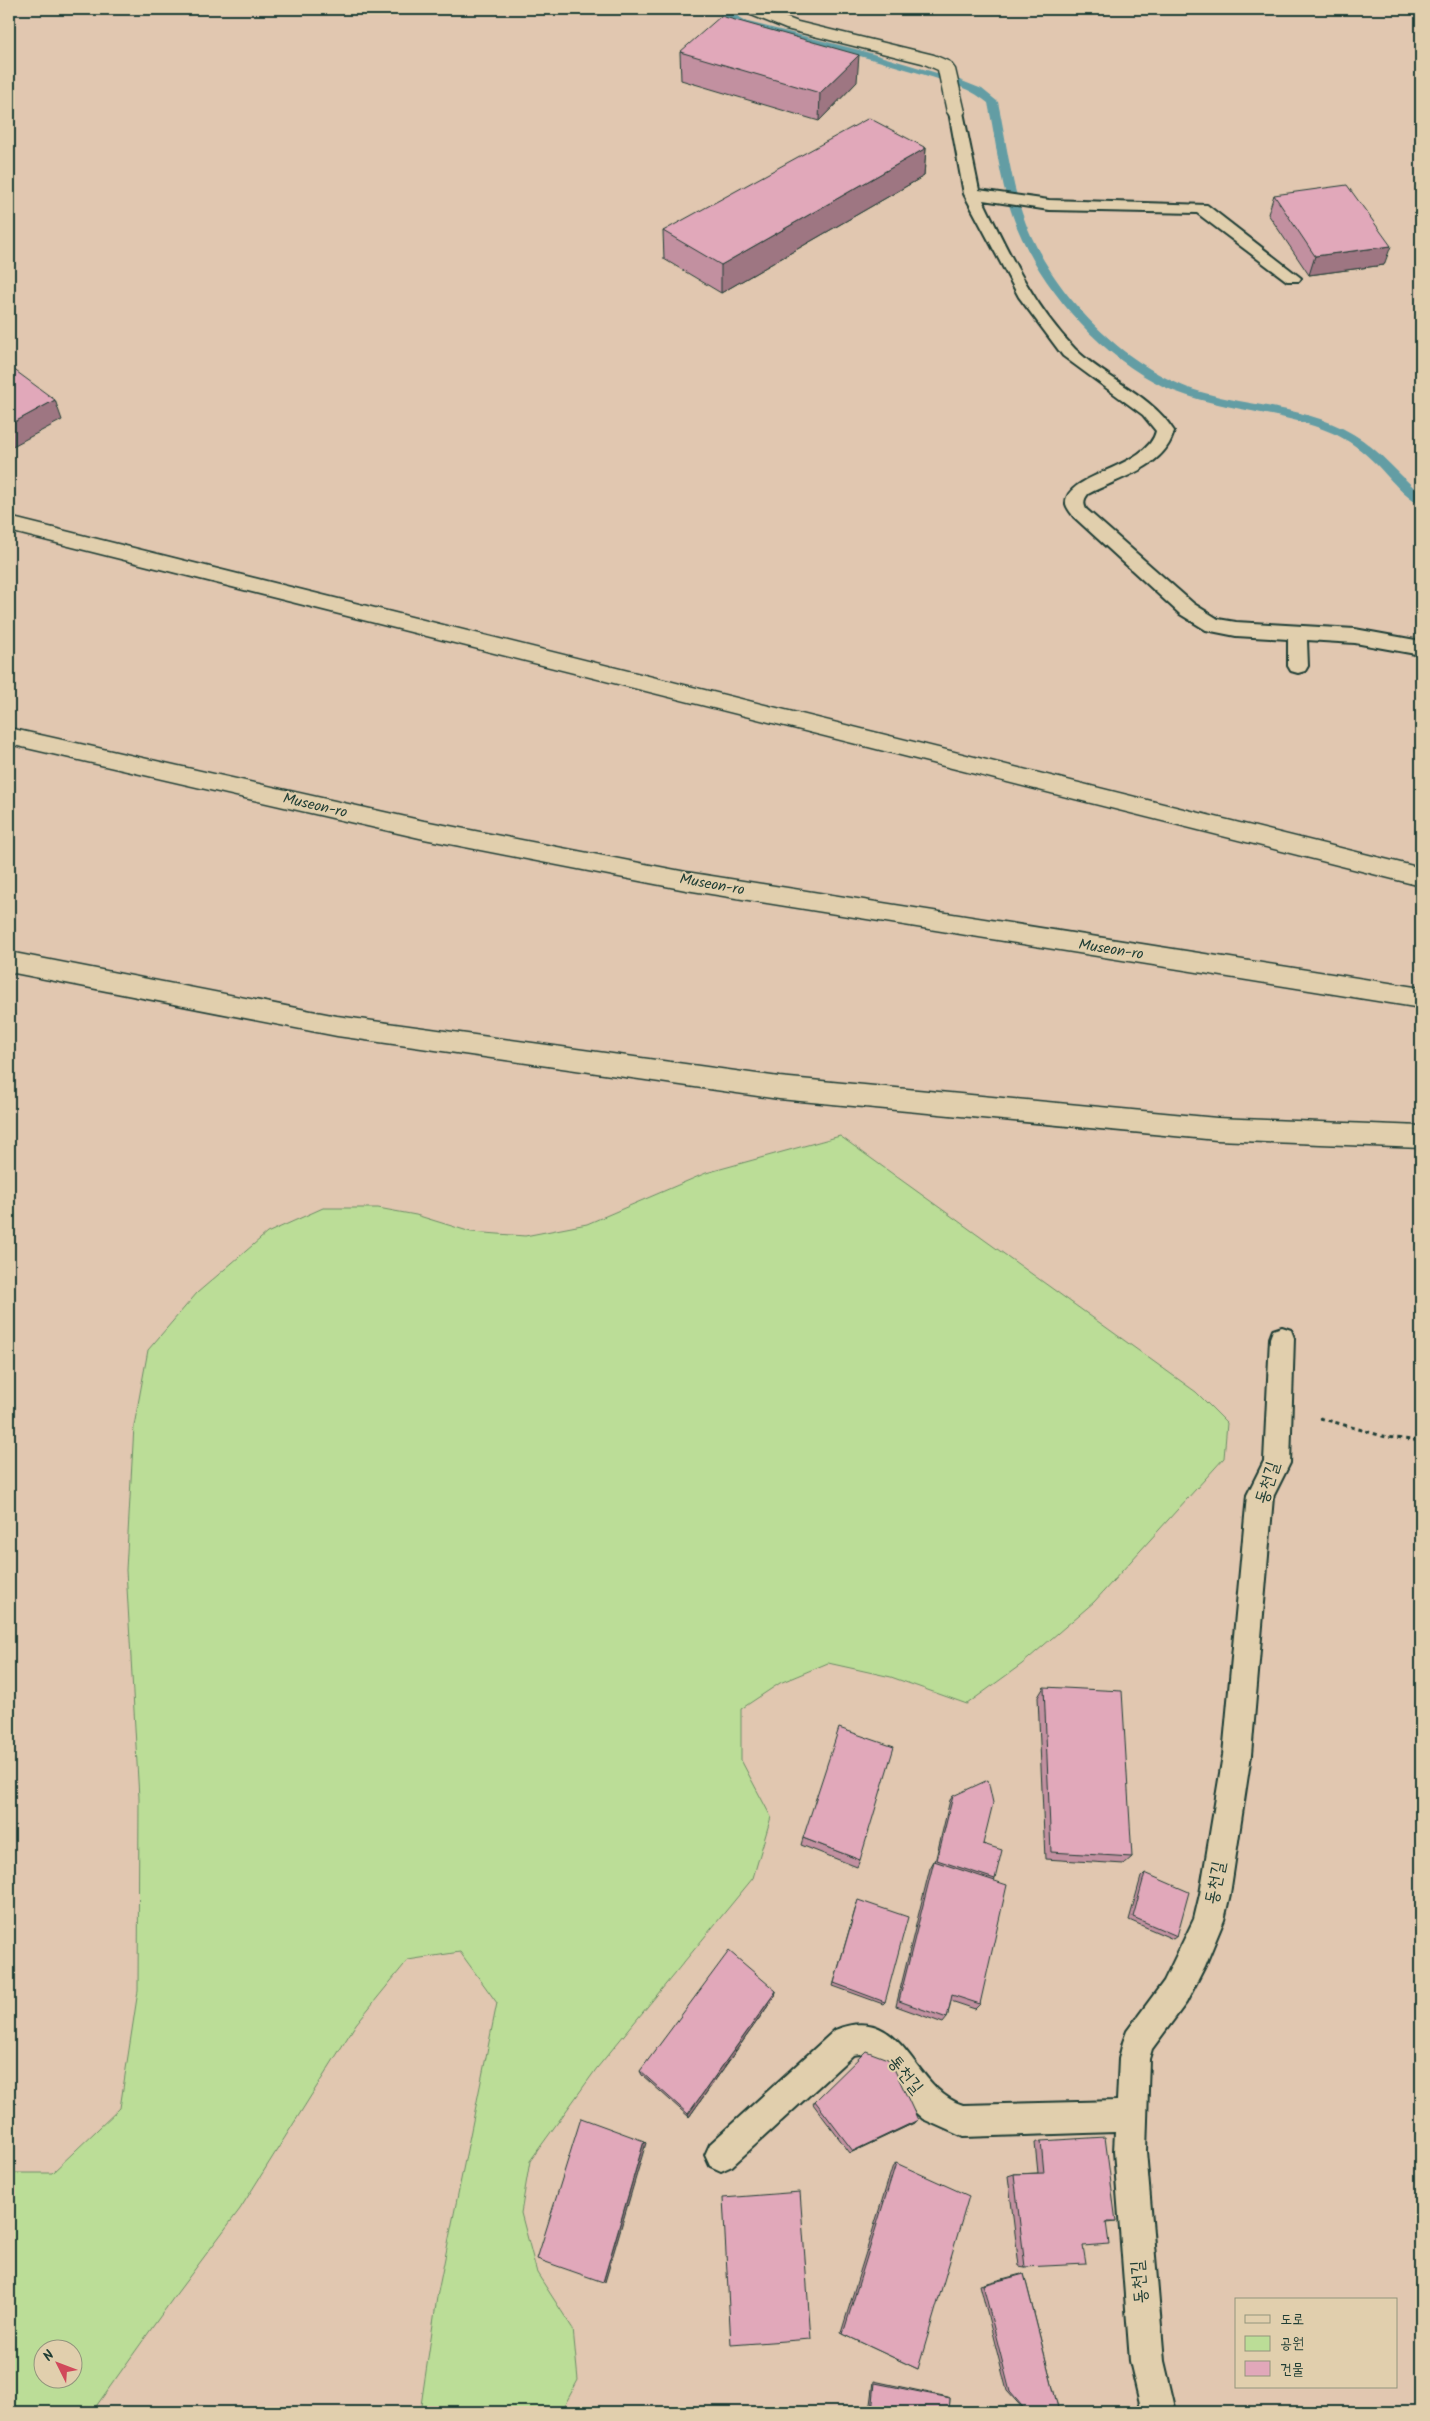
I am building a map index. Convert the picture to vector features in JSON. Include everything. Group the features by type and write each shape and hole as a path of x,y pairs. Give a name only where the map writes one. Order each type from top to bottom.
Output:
{"street":[{"path":"750,9 792,26 928,59 944,66 947,69 956,112"},
{"path":"12,523 1421,877"},
{"name":"Museon-ro","path":"9,736 424,830 686,881 1421,998"},
{"path":"9,962 337,1026 779,1088 1217,1129 1421,1137"}],"lane":[{"path":"956,112 980,195 1002,255 1037,311 1062,344 1082,363 1155,416 1165,431 1163,444 1152,456 1082,490 1076,497 1074,505 1080,513 1201,619 1224,627 1355,636 1421,648"},
{"path":"980,195 1049,205 1201,208 1293,278"},
{"path":"1297,633 1298,666"},
{"name":"동천길","path":"1159,2412 1147,2361 1130,2150 1134,2059 1138,2042 1175,1992 1194,1955 1208,1920 1215,1894 1237,1755 1260,1495 1277,1462 1282,1338"},
{"name":"통천길","path":"721,2154 846,2041 855,2038 867,2039 880,2046 897,2061 926,2101 940,2112 963,2121 1130,2116"}],"path":[{"path":"1278,1407 1386,1437 1421,1441"}],"green space":[{"path":"840,1136 1196,1392 1227,1423 1224,1458 1094,1602 1022,1664 967,1704 891,1677 828,1663 780,1683 741,1709 741,1760 771,1817 753,1878 597,2068 530,2161 521,2213 537,2273 573,2329 578,2380 561,2412 420,2412 437,2297 497,2003 460,1952 408,1960 356,2024 240,2209 92,2412 9,2412 9,2173 52,2173 120,2108 138,1991 139,1798 126,1570 134,1426 148,1350 197,1293 267,1233 323,1208 378,1208 416,1215 471,1232 525,1236 587,1224 706,1173"}],"building":[{"path":"721,16 859,55 820,93 680,52"},
{"path":"869,118 926,148 721,265 663,231"},
{"path":"1347,185 1391,246 1315,256 1274,195"},
{"path":"9,366 55,400 9,425"},
{"path":"1044,1687 1122,1691 1132,1857 1051,1852"},
{"path":"839,1728 894,1747 860,1860 803,1838"},
{"path":"988,1780 993,1803 983,1844 1002,1850 995,1879 937,1860 953,1796"},
{"path":"934,1861 1007,1885 980,2004 952,1995 947,2018 899,2001"},
{"path":"1145,1873 1189,1892 1177,1936 1133,1917"},
{"path":"858,1900 908,1917 885,2002 834,1983"},
{"path":"729,1951 776,1991 688,2114 640,2071"},
{"path":"866,2051 890,2060 918,2120 853,2151 815,2101"},
{"path":"581,2118 644,2141 603,2282 537,2259"},
{"path":"1105,2137 1116,2222 1106,2222 1109,2244 1083,2246 1086,2264 1025,2267 1014,2174 1044,2173 1041,2141"},
{"path":"896,2163 969,2196 918,2369 843,2334"},
{"path":"800,2192 811,2339 731,2345 723,2198"},
{"path":"1024,2274 1059,2412 1027,2412 1010,2392 983,2285"},
{"path":"875,2383 950,2398 949,2412 872,2412"}],"waterway":[{"path":"719,9 733,19 745,24 905,66 962,84 986,96 993,102 1009,187 1027,239 1041,265 1059,291 1080,316 1104,339 1153,376 1177,388 1217,400 1318,422 1349,436 1361,444 1421,500"}]}
